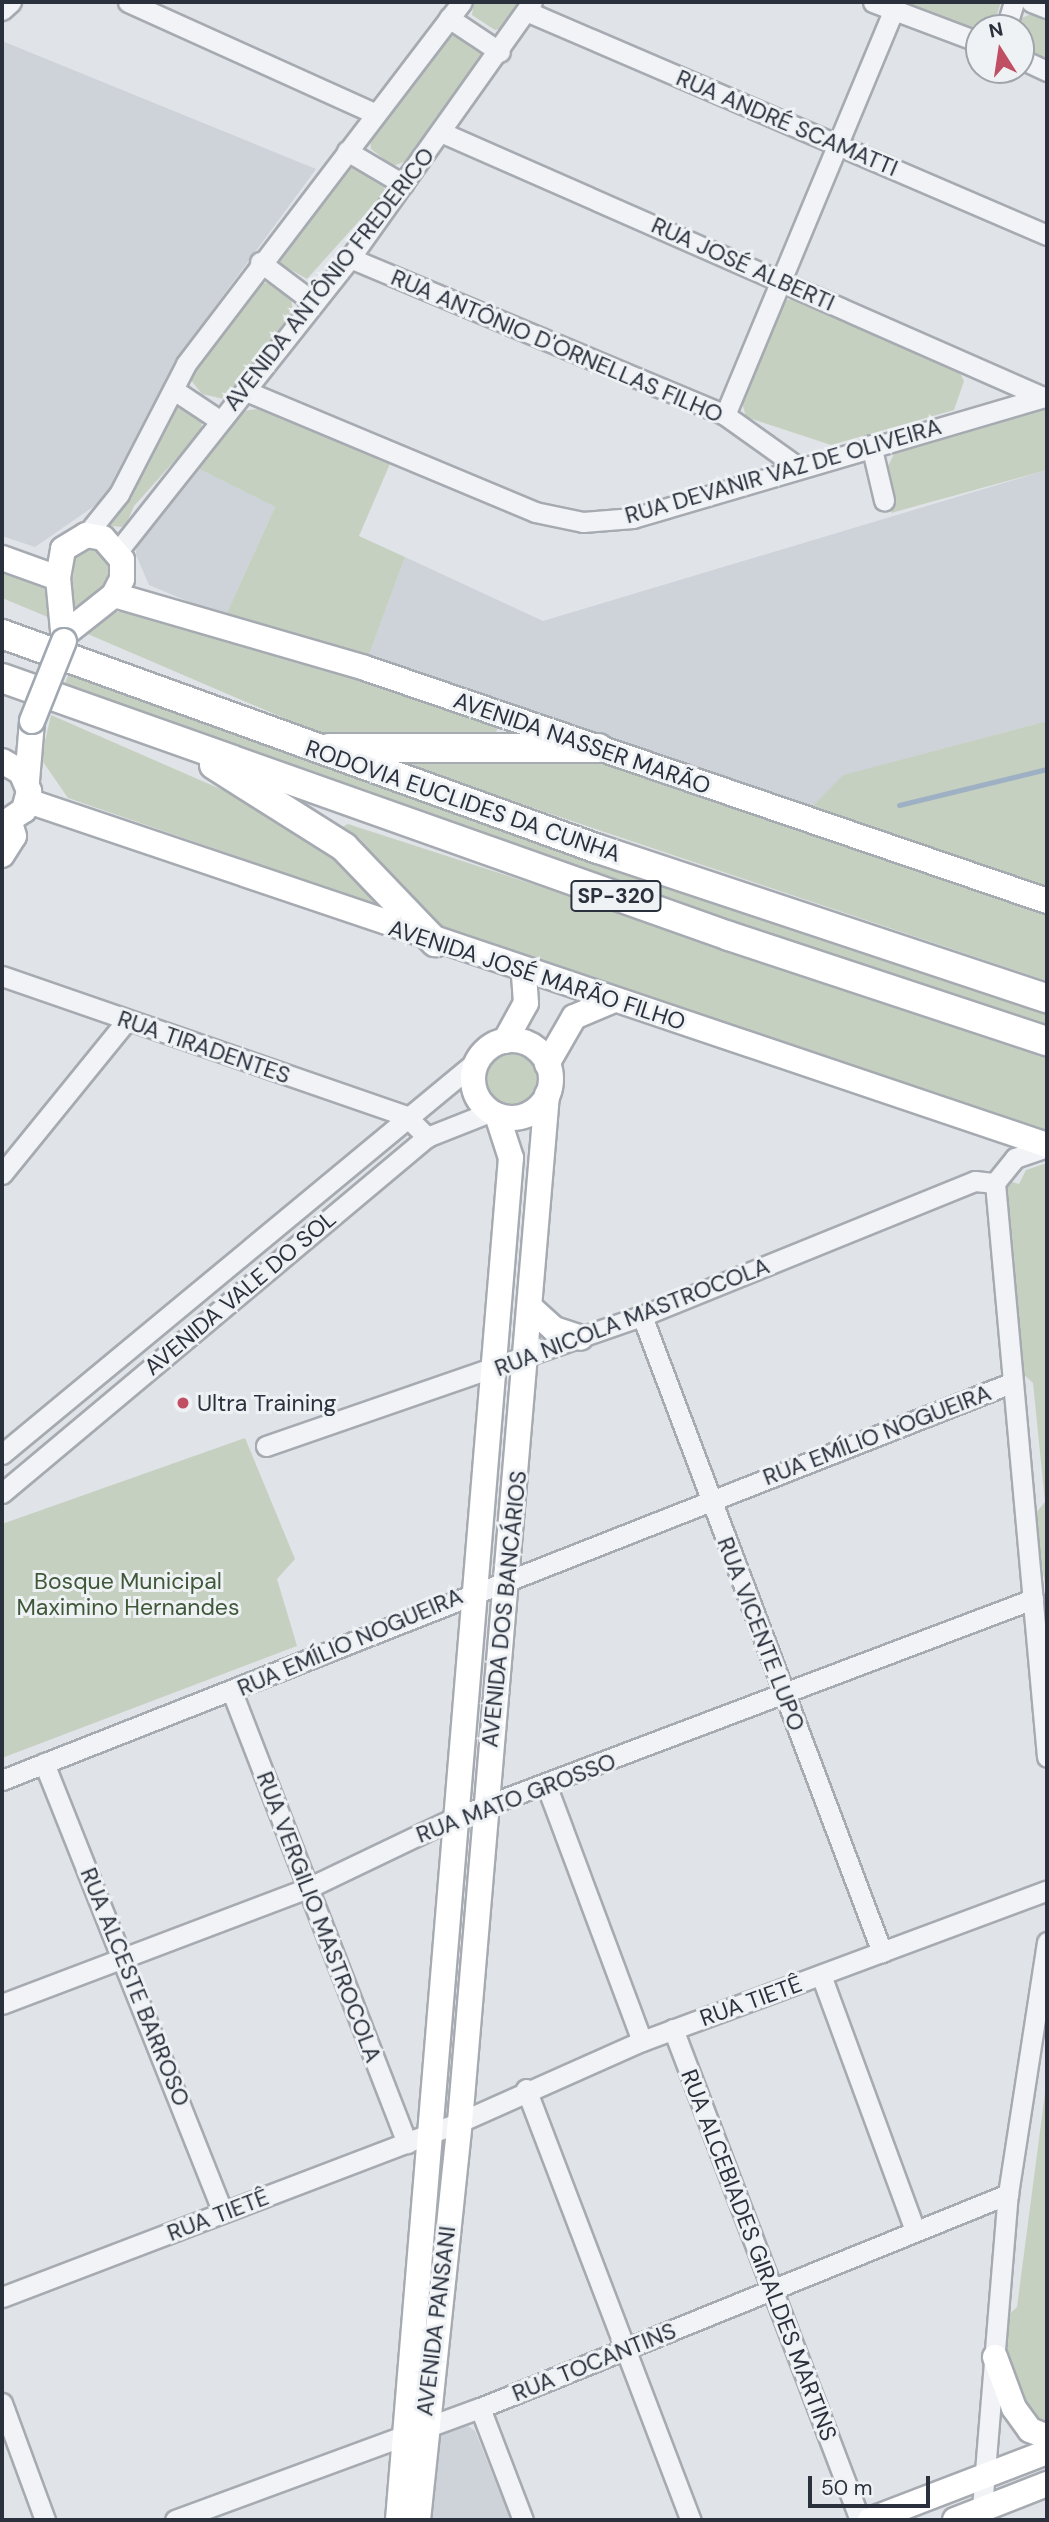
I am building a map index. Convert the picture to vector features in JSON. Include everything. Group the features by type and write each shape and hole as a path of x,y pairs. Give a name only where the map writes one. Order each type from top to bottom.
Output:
{"highway":[{"name":"RODOVIA EUCLIDES DA CUNHA","path":"2,634 312,748 1047,998"},
{"name":"RODOVIA EUCLIDES DA CUNHA","path":"2,678 186,746 1047,1041"},
{"path":"186,746 344,847 435,943"},
{"path":"312,748 598,748"}],"main road":[{"path":"2,855 14,836 6,824 27,791 31,724 65,637 114,595 124,570 118,551 86,535 63,548 58,578 65,637"},
{"path":"2,558 58,578"},
{"name":"AVENIDA NASSER MARÃO","path":"114,595 365,668 1047,901"},
{"path":"2,750 31,724"},
{"name":"AVENIDA JOSÉ MARÃO FILHO","path":"2,761 27,791 435,943 614,999 1047,1146"},
{"path":"524,971 526,1003 505,1041 478,1060 473,1082 493,1113 531,1113 547,1095 547,1064 574,1017 614,999"},
{"path":"505,1041 526,1043 547,1064"},
{"name":"AVENIDA DOS BANCÁRIOS","path":"460,2122 505,1580 533,1310 547,1095"},
{"name":"AVENIDA DOS BANCÁRIOS","path":"434,2132 456,1817 474,1590 496,1370 511,1158 493,1113"},
{"path":"533,1310 554,1329 581,1338"},
{"name":"AVENIDA PANSANI","path":"398,2520 460,2122"},
{"name":"AVENIDA PANSANI","path":"418,2520 412,2434 434,2132"},
{"path":"995,2357 1014,2409 1030,2430 1047,2437"},
{"path":"870,2520 1047,2452"},
{"path":"955,2520 982,2515 1047,2484"}],"street":[{"path":"2,10 11,2"},
{"path":"128,2 374,113"},
{"path":"86,535 119,494 174,390 260,262 462,2"},
{"path":"873,2 965,37"},
{"path":"1031,2 1047,8"},
{"name":"AVENIDA ANTÔNIO FREDERICO","path":"118,551 219,420 246,391 350,258 443,133 529,6"},
{"name":"RUA ANDRÉ SCAMATTI","path":"529,6 1047,235"},
{"path":"725,415 778,279 841,146 893,11"},
{"path":"449,18 500,52"},
{"name":"RUA JOSÉ ALBERTI","path":"443,133 1045,396"},
{"path":"347,151 403,184"},
{"name":"RUA ANTÔNIO D'ORNELLAS FILHO","path":"350,258 725,415 796,465"},
{"path":"260,262 313,302"},
{"path":"174,390 219,420"},
{"name":"RUA DEVANIR VAZ DE OLIVEIRA","path":"246,391 535,512 583,522 633,518 796,465 1045,396"},
{"path":"871,445 884,500"},
{"name":"RUA TIRADENTES","path":"2,976 406,1116"},
{"path":"2,1174 127,1020"},
{"name":"AVENIDA VALE DO SOL","path":"2,1454 406,1116 478,1060"},
{"name":"AVENIDA VALE DO SOL","path":"2,1493 427,1136 493,1113"},
{"path":"406,1116 427,1136"},
{"path":"1047,1146 1015,1158 995,1183 1011,1383 1047,1757"},
{"name":"RUA NICOLA MASTROCOLA","path":"265,1446 496,1370 642,1316 975,1181 995,1183"},
{"path":"280,1221 299,1243"},
{"path":"197,1290 216,1313"},
{"name":"RUA VICENTE LUPO","path":"642,1316 882,1951"},
{"name":"RUA EMÍLIO NOGUEIRA","path":"2,1780 232,1692 474,1590 1011,1383"},
{"name":"RUA MATO GROSSO","path":"2,2004 308,1888 456,1817 485,1811 784,1693 1033,1599"},
{"name":"RUA VERGILIO MASTROCOLA","path":"232,1692 407,2143"},
{"name":"RUA ALCESTE BARROSO","path":"44,1763 125,1957 223,2213"},
{"path":"547,1787 642,2041"},
{"name":"RUA TIETÊ","path":"2,2297 460,2122 526,2089 642,2041 1047,1890"},
{"path":"982,2515 1008,2194 1047,1942"},
{"path":"821,1975 915,2230"},
{"name":"RUA ALCEBIADES GIRALDES MARTINS","path":"673,2029 860,2520"},
{"path":"526,2089 691,2520"},
{"name":"RUA TOCANTINS","path":"175,2520 209,2514 772,2292 915,2230 1008,2194"},
{"path":"2,2403 45,2520"},
{"path":"480,2407 523,2520"}],"shaded area":[{"path":"2,41 316,169 175,361 103,500 35,547 2,536"},
{"path":"193,466 275,507 225,617 149,585 136,555 137,535"},
{"path":"1047,470 1047,721 844,775 810,809 366,663 405,557 543,621"},
{"path":"468,2426 475,2431 511,2520 427,2520 433,2449 440,2435"}],"green space":[{"path":"474,2 522,2 507,27 495,30 472,15"},
{"path":"901,2 1000,2 997,14 965,14 965,29"},
{"path":"1036,12 1047,17 1047,63 1035,58 1035,14 1031,14"},
{"path":"457,31 480,46 482,62 409,160 393,166 371,149 369,129 446,33"},
{"path":"355,162 383,183 385,192 307,279 279,263 278,250 345,164"},
{"path":"268,282 291,299 293,312 224,399 202,394 190,379 194,362 251,287"},
{"path":"799,298 957,367 964,381 954,410 831,445 746,417 741,399 780,301"},
{"path":"184,406 201,417 202,430 134,506 125,527 109,526 171,408"},
{"path":"1047,406 1047,470 891,513 896,499 888,466 894,454"},
{"path":"270,407 392,459 359,536 405,557 366,663 225,617 275,507 193,466 237,412"},
{"path":"104,545 117,578 70,622 75,549"},
{"path":"2,565 56,590 55,620 2,598"},
{"path":"101,612 138,612 256,645 498,726 496,733 328,737 83,632"},
{"path":"71,668 1047,1005 1047,1030 817,958 62,691"},
{"path":"51,715 312,829 398,912 68,798 41,759"},
{"path":"1047,721 1047,886 810,809 843,775"},
{"path":"562,750 1047,907 1047,981 391,760"},
{"path":"348,824 1047,1051 1047,1130 424,921 340,828"},
{"path":"512,1046 525,1048 535,1056 543,1066 543,1092 535,1102 525,1110 512,1112 499,1110 489,1102 481,1092 479,1079 481,1066 489,1056 499,1048"},
{"path":"1047,1163 1047,1597 1034,1515 1045,1502 1033,1383 1019,1370 1003,1186 1006,1180 1019,1184 1026,1170"},
{"name":"Bosque Municipal Maximino Hernandes","path":"245,1438 295,1559 277,1579 297,1646 2,1758 2,1524"},
{"path":"1047,2078 1047,2429 1007,2383 1002,2321 1017,2307"}],"waterway":[{"path":"899,805 1047,769"}],"place":[{"name":"Ultra Training","path":"183,1403"}]}
